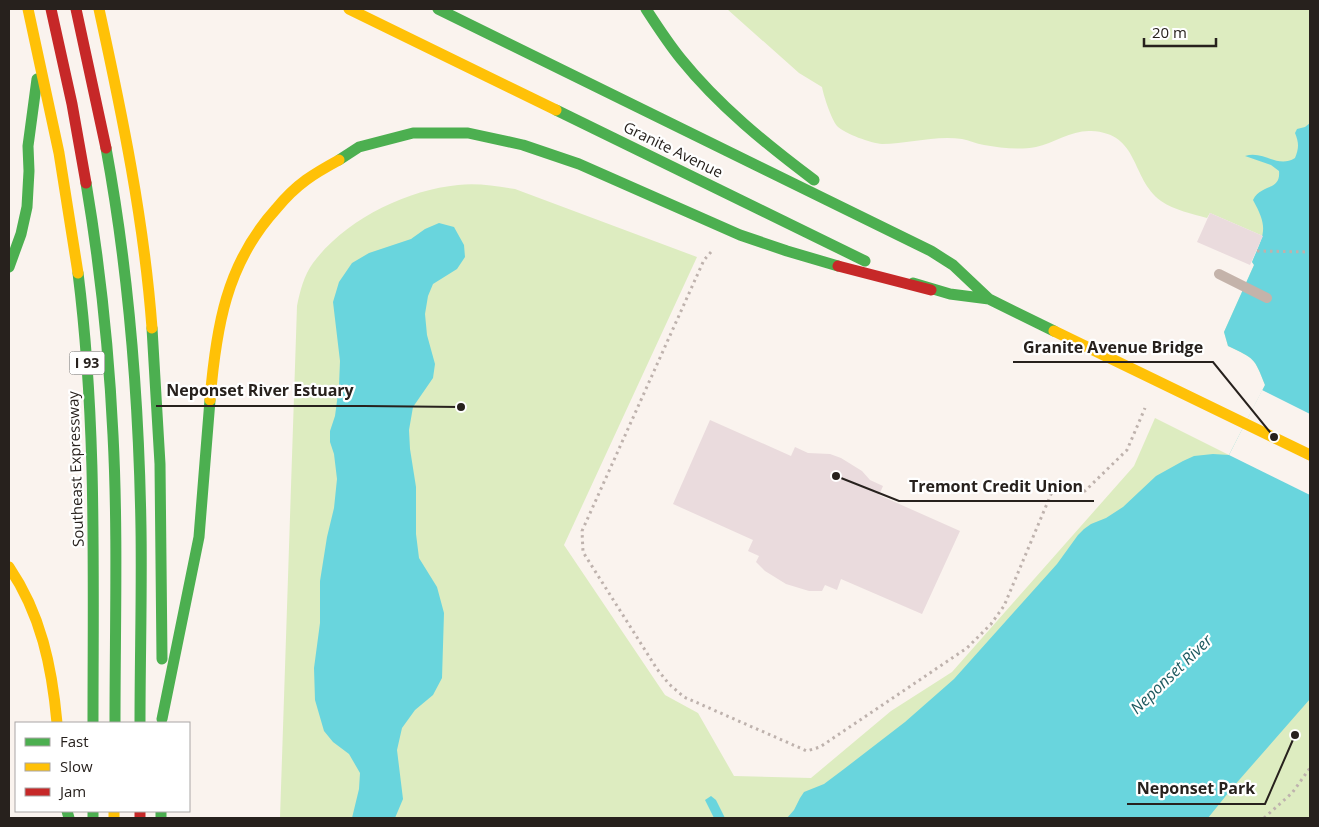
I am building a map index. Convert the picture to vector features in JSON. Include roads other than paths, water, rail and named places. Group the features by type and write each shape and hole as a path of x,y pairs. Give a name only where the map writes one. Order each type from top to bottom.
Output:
{"highway":[{"name":"Southeast Expressway","path":"28,9 40,55 57,142 71,224 82,308 89,386 94,500 93,722"},
{"name":"I 93","path":"51,9 79,138 93,221 104,305 112,395 115,481 114,722"},
{"path":"76,9 97,101 112,184 125,271 133,359 140,530 140,722"},
{"path":"99,9 134,180 153,338 160,441 162,721"},
{"name":"Granite Avenue","path":"349,9 909,282 956,296 989,299"},
{"name":"Granite Avenue","path":"438,9 931,252 946,261 989,299 1310,455"},
{"path":"646,9 685,65 724,106 777,153 869,221"},
{"path":"9,267 21,234 27,208 28,146 40,55"},
{"path":"162,721 199,536 214,356 220,319 229,287 240,258 257,231 277,206 325,165 377,141 404,134 432,130 496,136 539,148 728,230 795,254 931,290"},
{"path":"9,567 30,604 42,637 57,722"}],"lane":[{"path":"1219,274 1267,298"}],"water":[{"name":"Neponset River","path":"1310,123 1310,699 1208,818 787,818 804,792 824,784 844,769 905,722 954,679 1057,564 1084,529 1123,507 1156,476 1183,461 1194,456 1229,455 1265,385 1256,364 1249,357 1228,346 1224,332 1254,265 1252,262 1262,237 1263,225 1253,200 1256,195 1274,185 1279,177 1279,171 1271,165 1245,156 1258,155 1276,161 1288,161 1295,158 1298,146 1295,133 1297,129 1305,127"},
{"path":"439,223 454,227 464,245 465,257 457,269 433,284 428,296 425,314 427,335 435,364 433,378 413,407 409,430 416,487 416,534 419,558 437,587 444,613 442,678 433,695 415,710 402,728 397,750 403,799 395,818 352,818 359,789 360,773 349,754 333,742 324,731 315,700 314,668 320,623 320,581 334,508 337,479 334,454 330,442 330,431 335,416 339,386 340,361 333,302 339,282 352,263 369,253 411,239 425,229"},
{"path":"711,796 716,800 725,818 714,818 705,800"}],"place":[{"name":"Neponset River Estuary","path":"461,407"},
{"name":"Granite Avenue Bridge","path":"1274,437"},
{"name":"Tremont Credit Union","path":"836,476"},
{"name":"Neponset Park","path":"1295,735"}]}
